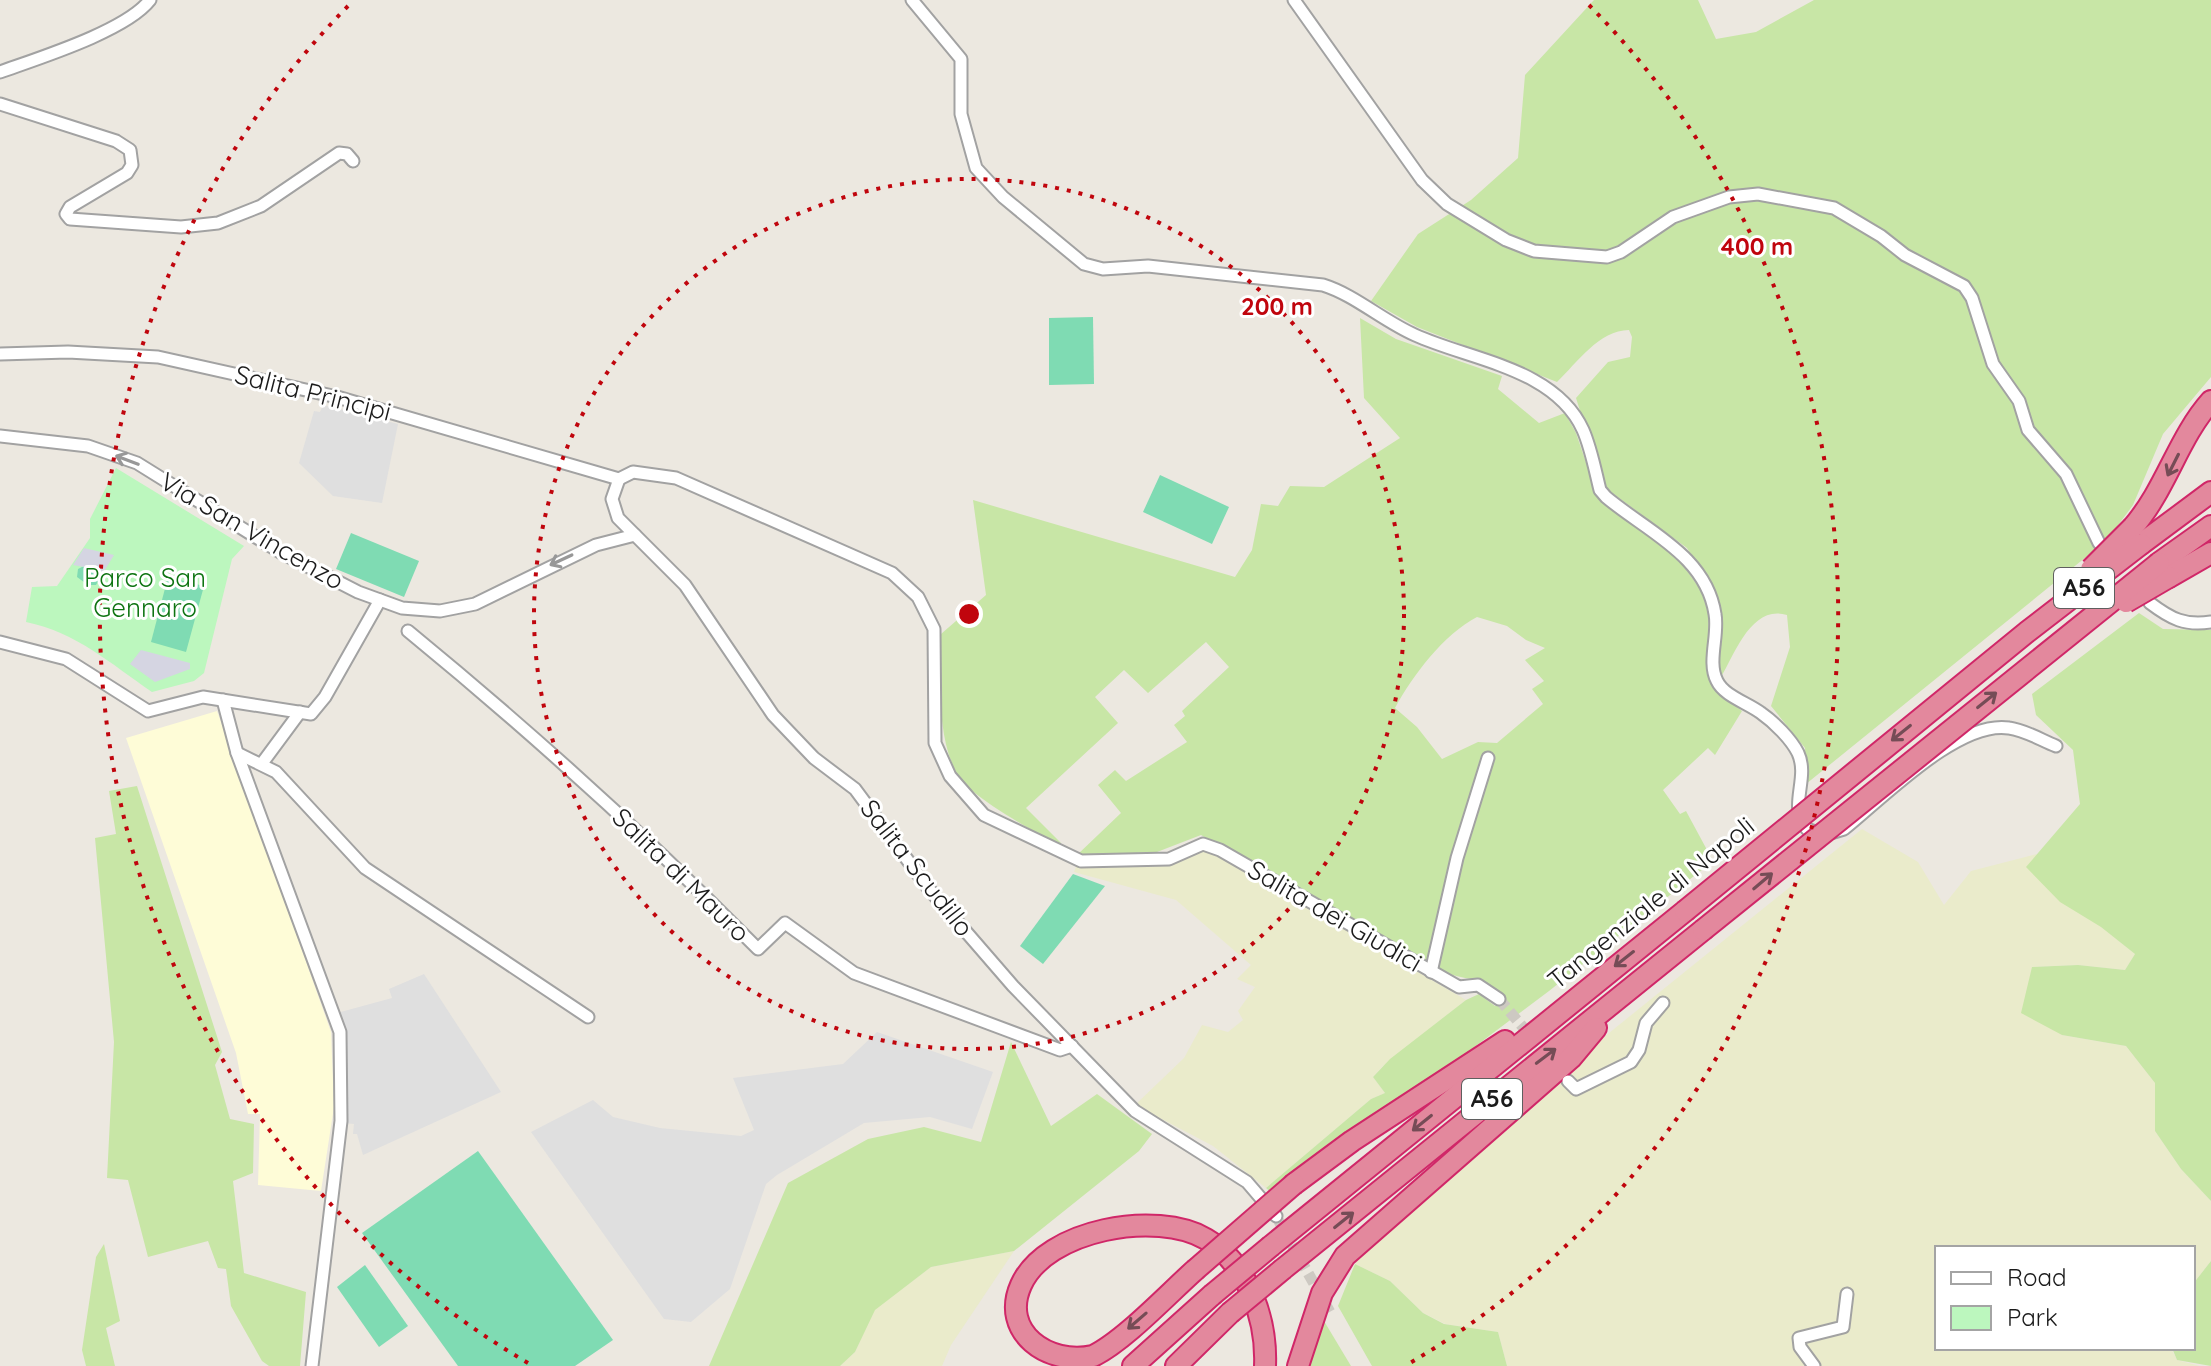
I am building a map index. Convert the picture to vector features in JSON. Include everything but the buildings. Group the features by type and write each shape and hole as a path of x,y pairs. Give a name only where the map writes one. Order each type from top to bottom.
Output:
{"highway":[{"path":"2137,536 2190,431 2211,401"},
{"name":"A56","path":"2137,536 2211,492"},
{"path":"2164,570 2211,526"},
{"name":"Tangenziale di Napoli","path":"1133,1366 1271,1246 2027,632 2137,536"},
{"path":"2164,570 2211,553"},
{"name":"Tangenziale di Napoli","path":"1176,1366 1230,1313 1540,1060 1619,1000 2054,646 2164,570"},
{"path":"1265,1366 1262,1326 1243,1277 1211,1242 1169,1226 1145,1224 1117,1228 1077,1240 1032,1269 1020,1286 1016,1305 1019,1327 1028,1343 1042,1357 1059,1363 1080,1362 1100,1353 1195,1270 1294,1184 1352,1141 1582,991"},
{"path":"1298,1366 1322,1293 1345,1256 1571,1058 1619,1000"},
{"path":"1028,1366 1012,1332 1008,1312 1009,1291 1019,1270 1041,1250 1070,1234 1122,1218 1156,1215 1205,1229 1229,1244 1245,1262 1267,1307 1274,1366"}],"street":[{"path":"912,0 961,59 961,114 976,168 1003,197 1084,264 1103,269 1148,266 1323,285 1335,289 1389,324 1533,380 1558,397 1583,431 1600,490 1675,546 1707,591 1716,618 1714,667 1717,683 1763,714 1796,750 1802,771 1798,813 1807,829 1824,835 1844,829 1946,748 1982,730 2011,728 2056,746"},
{"path":"1294,0 1422,180 1447,204 1506,240 1534,251 1607,257 1621,252 1649,230 1673,217 1729,197 1758,194 1834,208 1905,255 1944,272 1964,286 1972,298 1993,364 2019,401 2028,430 2066,474 2099,543"},
{"path":"0,72 120,23 150,1"},
{"path":"3,106 116,141 130,150 132,165 127,173 70,207 66,214 70,219 199,227 240,216 261,206 339,153 347,154 353,161"},
{"name":"Salita Principi","path":"0,354 68,352 158,357 337,397 619,479"},
{"name":"Via San Vincenzo","path":"0,436 74,443 137,463 280,552 402,608 440,611 475,604 596,545 635,535"},
{"name":"Salita dei Giudici","path":"619,479 633,472 676,478 892,573 918,597 934,629 935,743 950,776 984,815 1081,861 1169,859 1203,844 1220,850 1459,987 1478,985 1499,999"},
{"name":"Salita Scudillo","path":"619,479 612,499 618,518 685,585 773,715 814,758 855,789 929,889 1013,986 1135,1111 1247,1182 1276,1216"},
{"path":"263,762 306,713 325,697 380,600"},
{"path":"2150,603 2168,617 2189,625 2211,622"},
{"name":"Salita di Mauro","path":"408,631 486,695 668,858 758,949 785,923 854,973 1060,1050 1072,1046"},
{"path":"0,642 66,659 148,711 203,697 306,713"},
{"path":"223,700 237,753 340,1032 341,1121 312,1366"},
{"path":"237,753 263,762 365,868 588,1017"},
{"path":"1431,972 1457,858 1488,758"},
{"path":"1568,1081 1576,1089 1631,1062 1639,1050 1646,1023 1663,1003"},
{"path":"1814,1366 1800,1347 1799,1338 1843,1327 1847,1294"}],"shaded area":[{"path":"323,405 398,424 382,503 333,496 299,463 314,411 320,412"},
{"path":"84,548 114,555 100,578 84,567 73,565"},
{"path":"141,650 190,663 190,669 155,682 130,664"},
{"path":"217,711 331,1032 334,1107 321,1191 258,1185 260,1114 248,1114 236,1053 126,738"},
{"path":"424,974 501,1092 363,1155 357,1134 353,1134 354,1124 343,1123 337,1013 392,998 389,989"},
{"path":"877,1032 993,1072 972,1129 930,1117 864,1123 777,1175 766,1184 730,1289 691,1322 664,1319 531,1132 593,1100 613,1117 660,1128 741,1136 754,1130 733,1078 843,1064"}],"green space":[{"path":"1594,0 1698,0 1716,39 1756,32 1814,0 2211,0 2211,377 2163,434 2133,505 2107,540 1806,784 1805,748 1771,706 1790,647 1787,615 1775,614 1754,623 1721,677 1718,675 1721,616 1714,595 1687,548 1604,487 1576,398 1608,362 1630,357 1632,337 1629,330 1618,331 1598,341 1557,382 1417,327 1371,301 1418,234 1471,200 1518,158 1525,75"},
{"path":"1093,317 1094,384 1049,385 1049,318"},
{"path":"1360,318 1396,339 1502,376 1498,389 1539,423 1565,413 1576,433 1596,492 1678,558 1700,589 1709,610 1708,673 1712,687 1742,711 1715,755 1708,748 1663,790 1680,814 1686,811 1713,861 1549,991 1457,1060 1352,1129 1272,1193 1266,1188 1371,1099 1385,1093 1373,1077 1390,1059 1466,1000 1479,994 1495,1006 1505,998 1490,985 1439,969 1452,901 1442,895 1427,961 1201,835 1157,852 1076,856 1121,813 1098,785 1115,770 1126,781 1187,742 1174,725 1185,716 1182,711 1229,667 1206,642 1148,693 1124,670 1095,697 1118,723 1026,808 1061,843 1059,847 991,805 958,776 950,758 942,716 941,634 986,595 973,500 1235,577 1252,550 1261,504 1278,506 1290,486 1324,487 1400,438 1364,398","holes":["1477,617 1507,626 1526,640 1545,648 1525,660 1544,681 1532,689 1543,704 1497,743 1478,742 1442,759 1417,727 1395,708 1430,656 1465,624"]},
{"name":"Parco San Gennaro","path":"116,468 244,546 232,559 204,673 194,681 152,692 77,641 26,622 32,587 57,586 90,538 90,519"},
{"path":"1160,475 1229,507 1212,544 1143,512"},
{"path":"351,533 419,561 404,597 336,569"},
{"path":"84,566 100,578 96,585 88,585 77,577 78,569"},
{"path":"168,577 204,586 186,652 151,642"},
{"path":"2139,613 2163,629 2211,630 2211,1201 2181,1169 2155,1131 2155,1083 2126,1046 2062,1035 2021,1013 2032,967 2078,965 2125,970 2135,954 2101,927 2060,902 2026,867 2080,804 2073,750 2036,715 2032,694"},
{"path":"137,786 222,1052 215,1065 230,1119 254,1124 253,1173 233,1181 244,1273 306,1292 300,1366 269,1366 262,1361 231,1306 226,1269 218,1268 208,1241 148,1257 128,1180 107,1178 114,1042 95,838 116,834 109,791"},
{"path":"1862,829 1918,862 1944,905 1971,871 2037,854 2027,867 2135,954 2125,970 2078,965 2032,967 2062,1035 2126,1046 2155,1083 2155,1131 2181,1169 2211,1201 2211,1261 2195,1281 2195,1246 1935,1246 1935,1350 2172,1350 2177,1360 2200,1366 1507,1366 1498,1332 1445,1324 1423,1313 1390,1281 1355,1264 1370,1244 1609,1033"},
{"path":"1197,848 1207,849 1466,1000 1373,1077 1385,1093 1371,1099 1266,1188 1213,1146 1135,1105 1184,1058 1202,1025 1228,1032 1243,1020 1238,1011 1255,987 1237,979 1251,965 1176,900 1074,872 1076,867 1170,865"},
{"path":"1073,874 1105,886 1043,964 1020,946"},
{"path":"1011,1042 1051,1126 1097,1094 1152,1134 1139,1151 1014,1251 931,1267 875,1310 855,1352 840,1366 709,1366 788,1183 868,1139 924,1127 981,1142"},
{"path":"478,1151 613,1340 575,1366 458,1366 362,1233"},
{"path":"104,1244 120,1321 106,1328 115,1366 86,1366 82,1350 96,1257"},
{"path":"1014,1251 951,1345 942,1366 840,1366 855,1352 874,1310 931,1267"},
{"path":"2211,1261 2211,1366 2177,1360 2173,1350 2195,1350 2195,1281"},
{"path":"1355,1264 1390,1281 1423,1313 1444,1324 1498,1332 1507,1366 1372,1366 1338,1306"},
{"path":"365,1265 408,1326 379,1347 337,1287"},
{"path":"1324,1321 1351,1366 1309,1366"}],"tunnel":[{"path":"1499,999 1550,1059"},
{"path":"1276,1216 1331,1314"}]}
